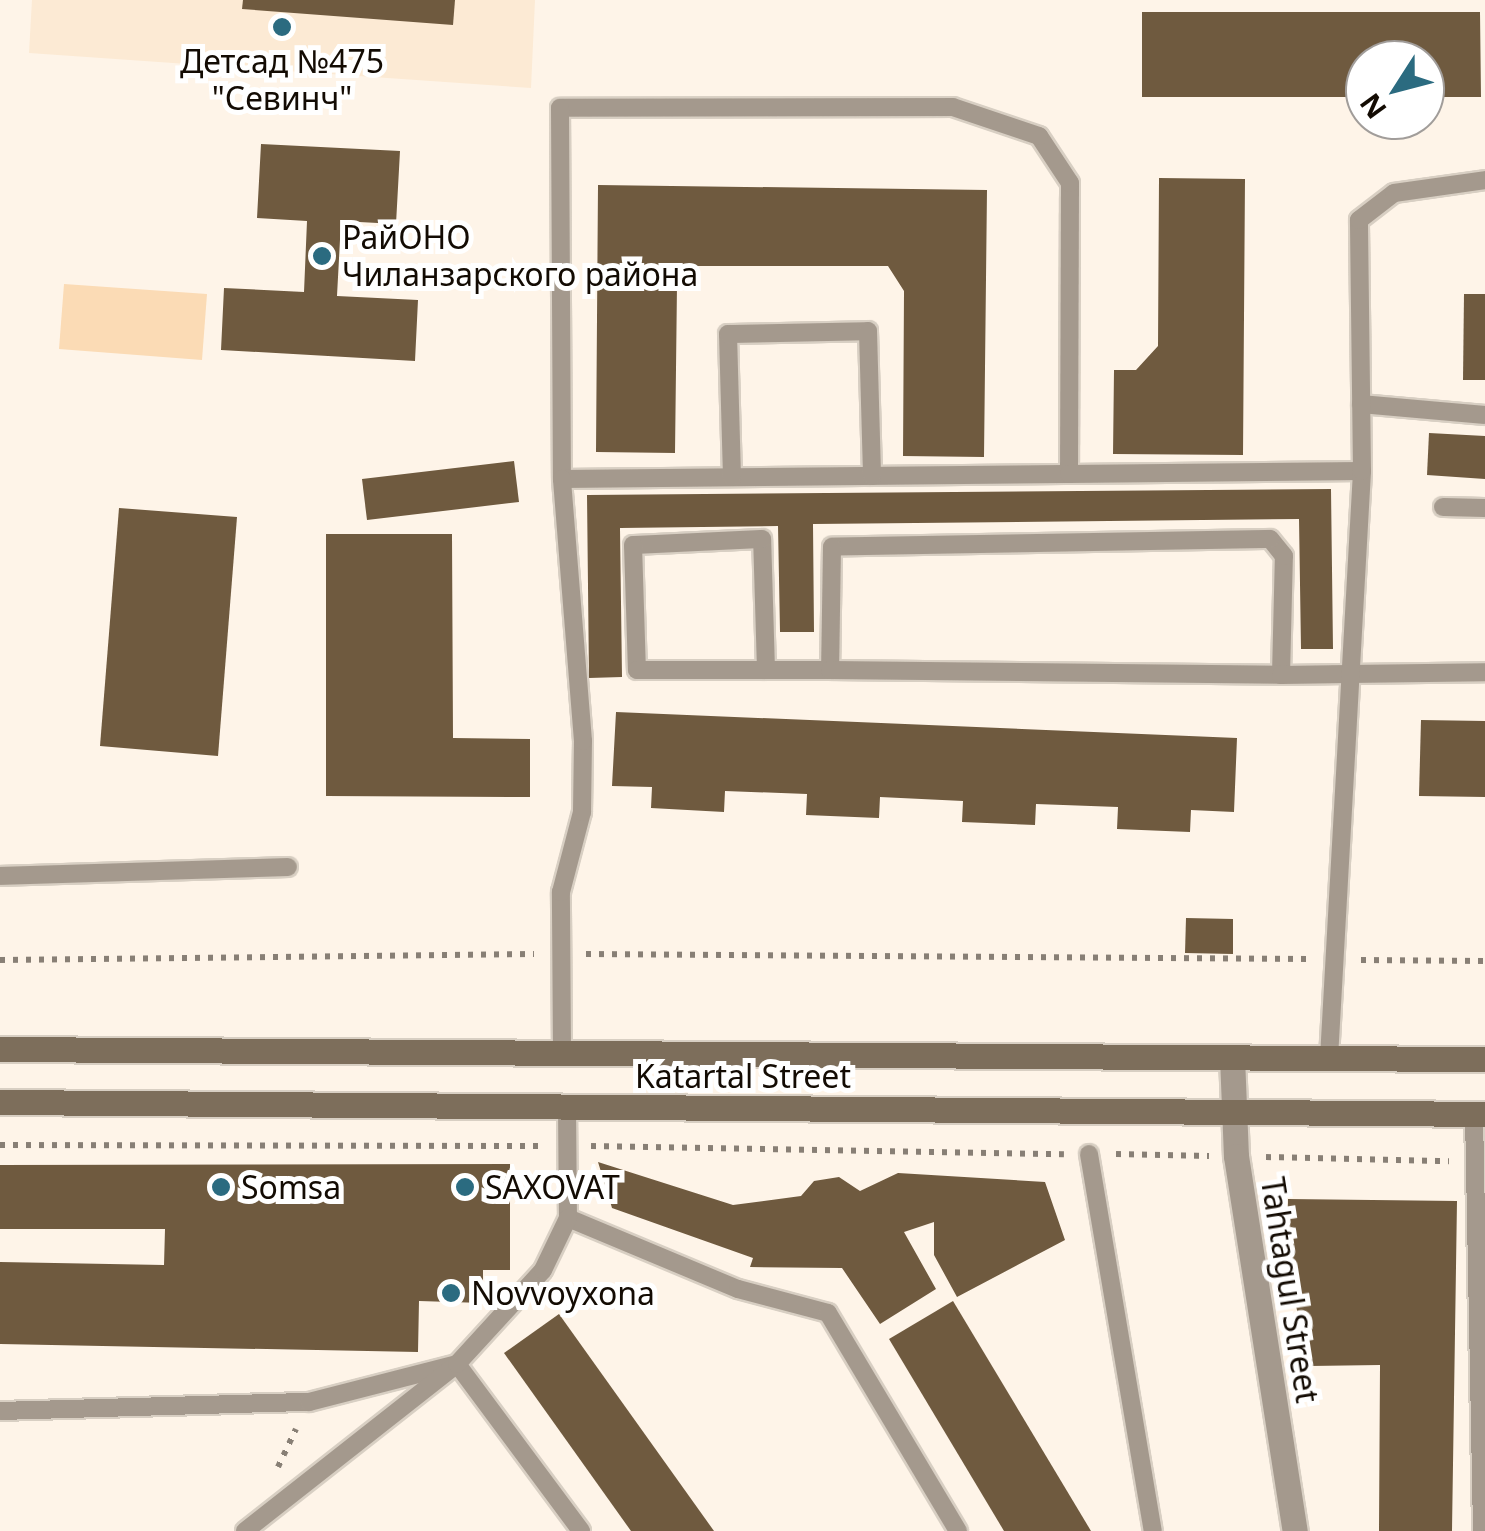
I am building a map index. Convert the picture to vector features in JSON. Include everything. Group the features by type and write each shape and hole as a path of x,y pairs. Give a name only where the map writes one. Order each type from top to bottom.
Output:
{"main road":[{"name":"Katartal Street","path":"0,1049 1485,1059"},
{"name":"Katartal Street","path":"0,1102 1480,1114"}],"street":[{"name":"Tahtagul Street","path":"1232,1058 1236,1156 1295,1531"}],"lane":[{"path":"562,1053 561,954 583,741 562,478 560,108 953,107 1039,136 1070,183 1069,474"},
{"path":"1330,1058 1330,960 1352,674 1362,471 1359,220 1394,193 1485,180"},
{"path":"732,477 728,334 868,330 872,476"},
{"path":"1361,404 1485,415"},
{"path":"562,478 1362,471"},
{"path":"1443,507 1485,508"},
{"path":"766,670 762,539 633,545 637,670 1281,675 1485,672"},
{"path":"830,670 832,547 1270,539 1284,556 1281,675"},
{"path":"0,876 288,867"},
{"path":"245,1531 457,1364 544,1270 568,1218 567,1107"},
{"path":"1480,1114 1474,1162 1483,1414 1482,1531"},
{"path":"1089,1154 1153,1531"},
{"path":"568,1218 738,1289 828,1313 958,1531"},
{"path":"0,1410 308,1402 457,1364"},
{"path":"457,1364 582,1531"}],"path":[{"path":"0,960 561,954 1485,961"},
{"path":"1089,1154 1474,1162"}],"shaded area":[{"name":"Детсад №475 \"Севинч\"","path":"32,0 535,0 531,88 29,53"},
{"path":"64,284 207,294 202,360 59,349"}],"building":[{"path":"243,0 455,0 453,25 242,9"},
{"path":"1142,12 1480,12 1481,97 1445,97 1445,40 1345,40 1345,97 1142,97"},
{"name":"РайОНО Чиланзарского района","path":"261,144 400,151 396,224 341,221 337,296 418,300 415,361 221,350 224,288 304,292 307,221 257,218"},
{"path":"1159,178 1245,179 1243,455 1113,454 1114,370 1136,370 1158,346"},
{"path":"598,185 987,190 984,457 903,456 904,291 888,266 697,266 677,285 675,453 596,452"},
{"path":"1464,294 1485,294 1485,380 1463,380"},
{"path":"1429,433 1485,436 1485,479 1427,475"},
{"path":"514,461 519,502 367,520 362,479"},
{"path":"1331,489 1333,649 1301,649 1299,519 813,524 814,632 780,632 778,526 620,528 622,677 589,678 587,495"},
{"path":"119,508 237,517 218,756 100,746"},
{"path":"326,534 452,534 453,738 530,739 530,797 326,796"},
{"path":"616,712 1237,738 1234,812 1191,810 1190,832 1117,829 1118,807 1036,804 1035,825 962,822 963,801 880,797 879,818 806,815 807,794 725,791 724,812 651,808 652,787 612,786"},
{"path":"1421,720 1485,721 1485,797 1419,796"},
{"path":"1186,918 1233,919 1233,954 1185,953"},
{"path":"598,1162 733,1205 801,1196 814,1181 839,1177 860,1191 898,1173 1045,1182 1065,1240 957,1297 934,1255 934,1222 904,1232 936,1289 880,1324 842,1268 750,1267 753,1258 612,1208"},
{"path":"510,1164 510,1270 483,1270 483,1303 419,1301 418,1352 0,1344 0,1262 164,1265 165,1229 0,1229 0,1165"},
{"path":"1288,1199 1457,1201 1452,1531 1379,1531 1380,1365 1310,1366 1286,1263"},
{"path":"953,1301 1091,1531 1004,1531 889,1339"},
{"path":"559,1314 714,1531 631,1531 504,1353"}],"place":[{"name":"Детсад №475 \"Севинч\"","path":"282,27"},
{"name":"РайОНО Чиланзарского района","path":"322,256"},
{"name":"Somsa","path":"221,1187"},
{"name":"SAXOVAT","path":"465,1187"},
{"name":"Novvoyxona","path":"451,1293"}]}
